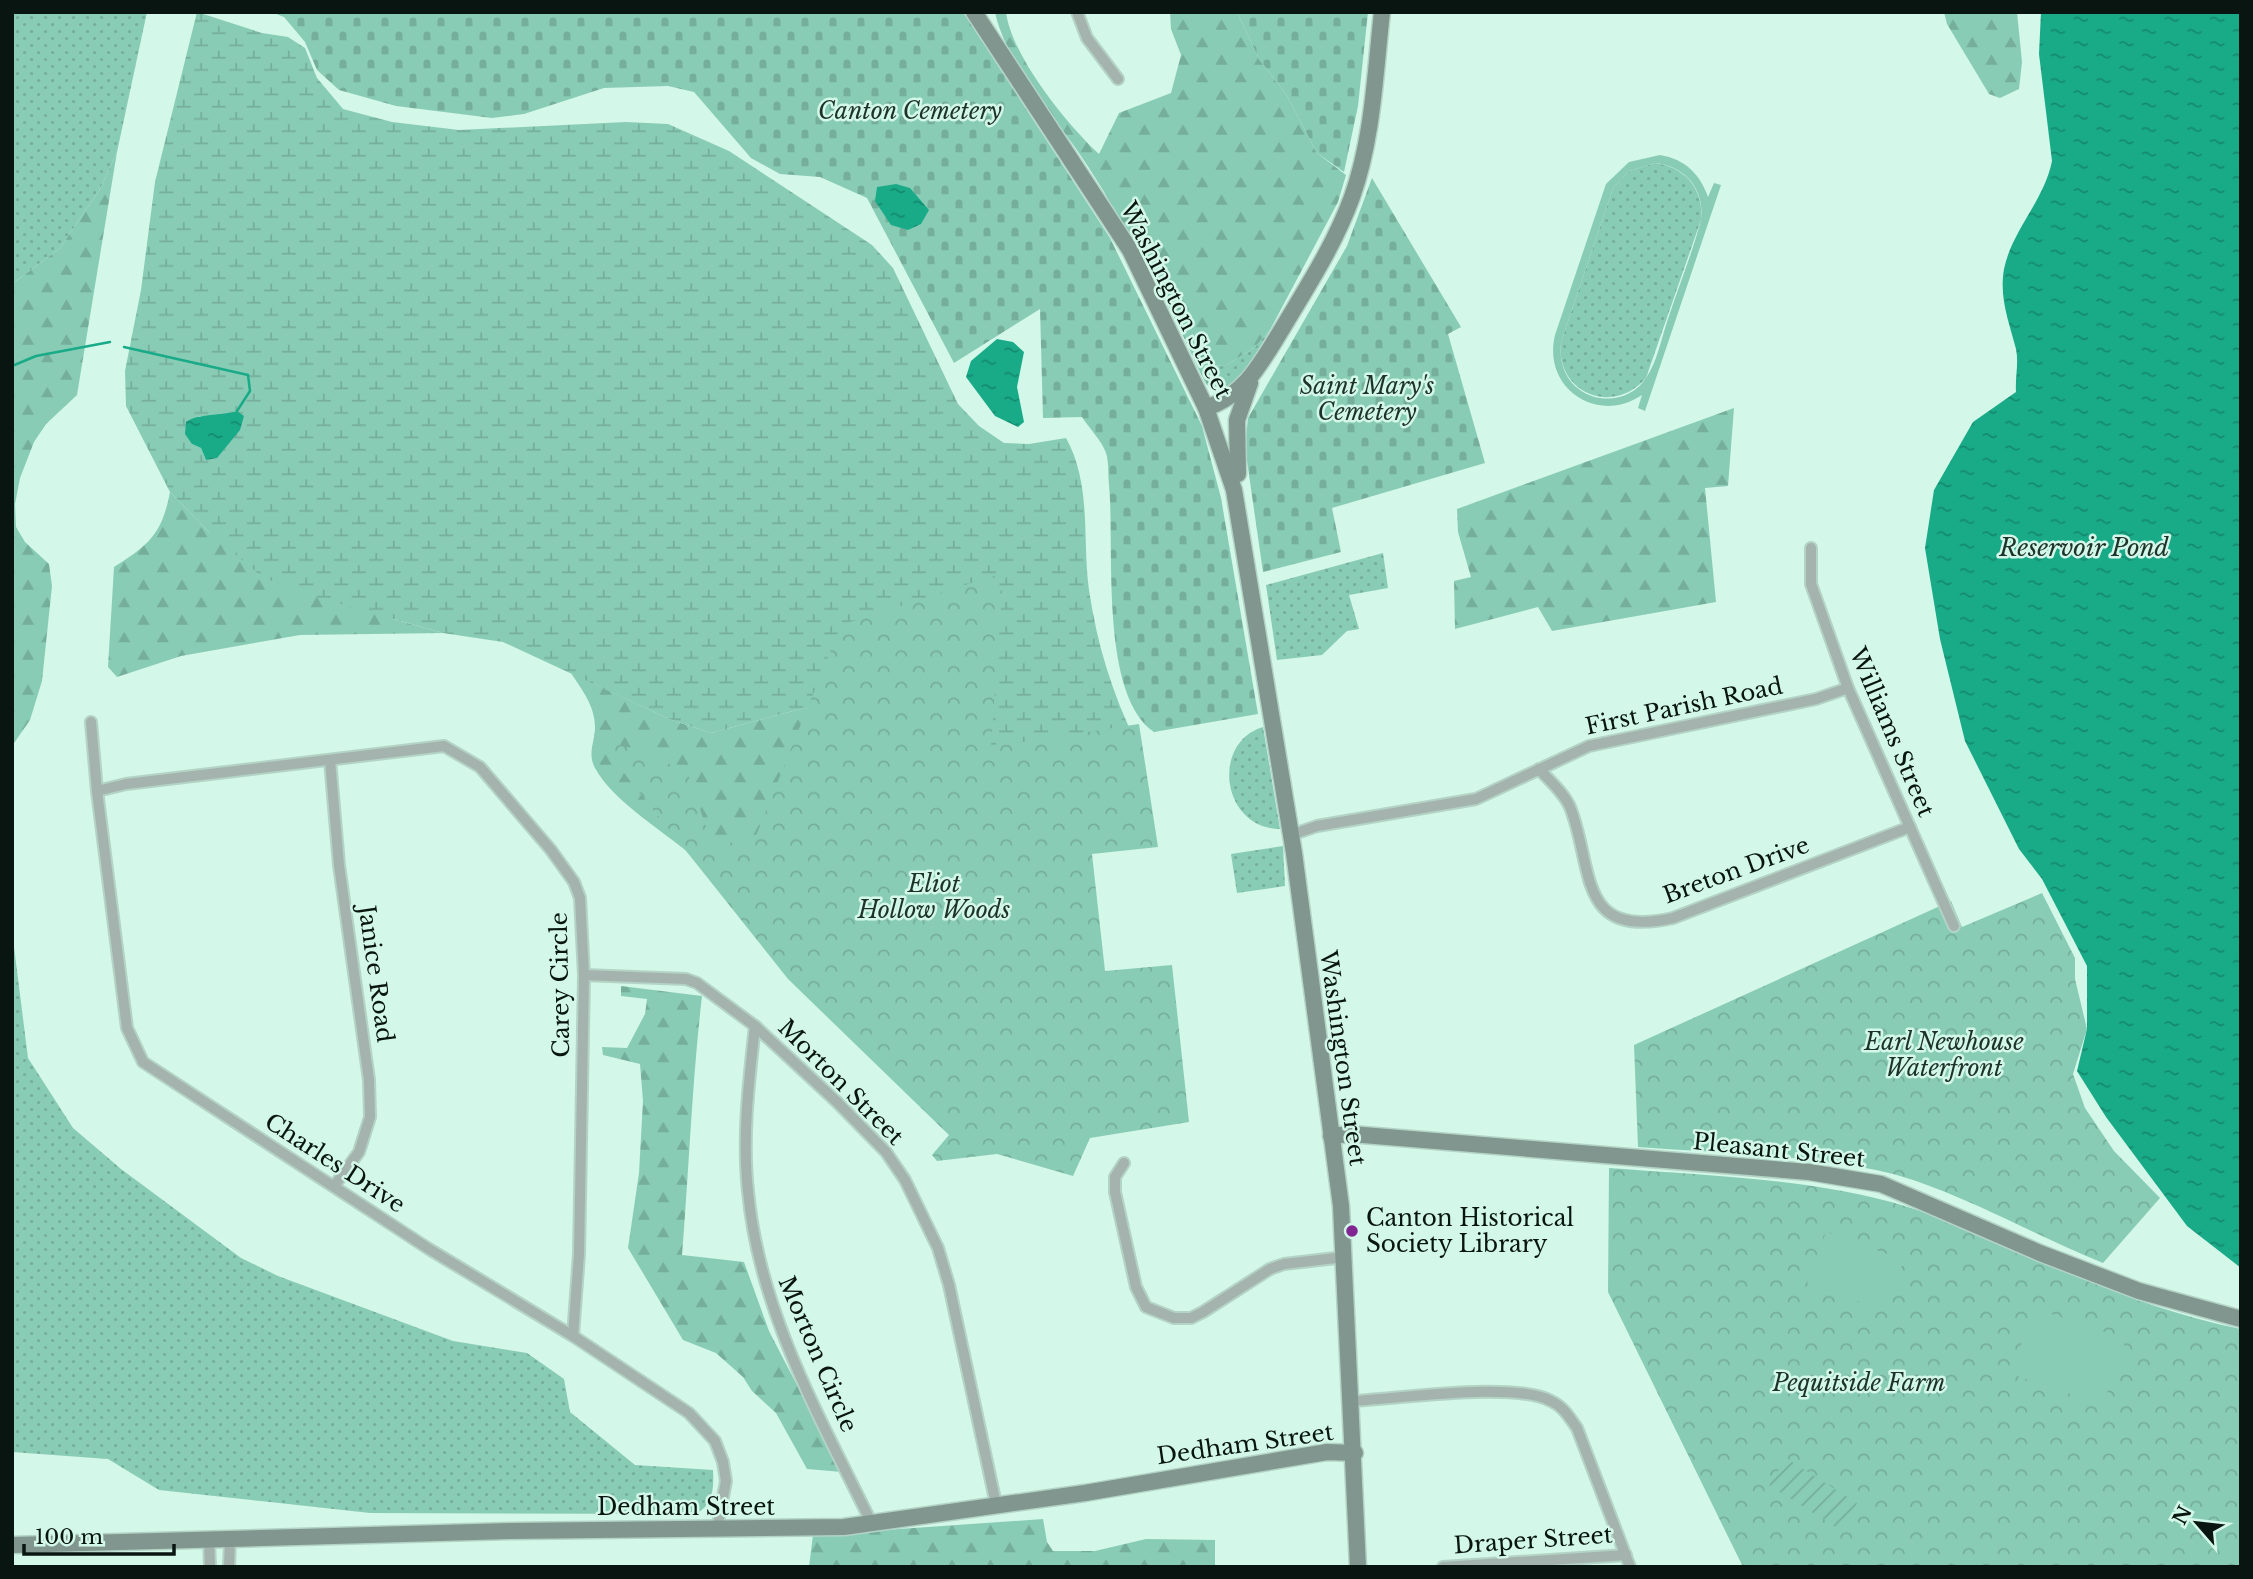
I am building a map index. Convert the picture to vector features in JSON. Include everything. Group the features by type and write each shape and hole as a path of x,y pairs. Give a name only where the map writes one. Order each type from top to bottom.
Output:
{"main road":[{"path":"1209,415 1254,375 1320,265 1351,199 1368,129 1382,12"},
{"name":"Washington Street","path":"979,15 1130,250 1209,415 1234,490 1291,835 1345,1257 1358,1567"},
{"name":"Washington Street","path":"1246,558 1248,540 1235,449 1237,419 1244,395 1254,375"},
{"path":"1209,415 1230,414 1244,395"},
{"name":"Pleasant Street","path":"1331,1136 1351,1134 1809,1172 1864,1180 1901,1192 2039,1253 2139,1292 2241,1319"},
{"name":"Dedham Street","path":"12,1545 780,1529 872,1524 1085,1493 1177,1475 1314,1454 1355,1453"}],"street":[{"path":"1077,12 1087,38 1118,79"},
{"name":"Williams Street","path":"1811,548 1811,584 1848,688 1954,926"},
{"name":"First Parish Road","path":"1291,835 1317,826 1476,799 1589,746 1815,699 1848,688"},
{"name":"Charles Drive","path":"91,722 97,791 127,1028 143,1062 335,1185 429,1249 573,1336 689,1413 709,1433 723,1462 726,1481 718,1529"},
{"name":"Carey Circle","path":"97,791 444,746 480,767 573,882 580,898 584,975 579,1254 573,1336"},
{"name":"Janice Road","path":"330,760 340,866 369,1080 370,1117 368,1131 359,1152 335,1185"},
{"name":"Breton Drive","path":"1539,769 1569,805 1586,879 1605,908 1631,922 1645,924 1673,918 1910,827"},
{"name":"Morton Street","path":"584,975 685,979 697,983 755,1026 872,1136 905,1180 938,1248 949,1285 996,1504"},
{"name":"Morton Circle","path":"755,1026 746,1150 749,1203 764,1282 816,1413 872,1524"},
{"path":"1124,1163 1115,1177 1115,1192 1136,1287 1146,1307 1159,1314 1191,1318 1270,1269 1299,1261 1345,1257"},
{"path":"1352,1401 1502,1392 1549,1399 1564,1409 1577,1428 1630,1567"},
{"path":"209,1540 210,1567"},
{"path":"229,1567 230,1540"},
{"name":"Draper Street","path":"1443,1567 1626,1555"}],"green space":[{"path":"12,12 147,12 117,152 100,189 60,248 12,284"},
{"path":"197,12 262,33 288,37 305,48 317,78 343,109 392,122 459,130 626,122 668,124 729,151 872,245 893,268 958,404 979,426 1004,443 1029,444 1066,438 1080,474 1083,493 1087,571 1096,630 1106,668 1136,742 1118,806 862,713 804,708 711,733 669,719 503,642 443,633 294,591 261,576 209,532 170,492 126,406 125,371 141,290 155,182","holes":["237,411 206,460 201,448 192,444 199,416 218,417"]},
{"name":"Canton Cemetery","path":"271,12 963,12 1110,238 1202,426 1221,498 1258,714 1154,732 1137,713 1125,686 1117,653 1111,580 1107,457 1102,444 1082,417 1043,418 1040,309 954,363 867,198 820,177 780,174 751,158 694,92 668,86 604,88 524,114 492,118 396,106 339,90 317,70 305,42 284,17"},
{"path":"995,12 1006,12 1018,48 1042,88 1072,126 1099,154 1119,113 1171,93 1181,55 1171,29 1170,12 1237,12 1259,59 1286,94 1317,153 1346,175 1338,202 1270,330 1255,347 1227,365 1197,366 1160,290 1119,216 1010,52"},
{"path":"1237,12 1368,12 1358,106 1344,172 1317,153 1286,94 1259,59"},
{"path":"1944,12 2017,12 2022,62 2019,89 2000,98 1989,94 1947,24"},
{"path":"117,152 77,395 46,424 34,442 20,478 15,504 16,527 25,542 49,564 52,586 42,681 30,720 12,746 12,284 60,248 100,189"},
{"path":"1660,155 1677,160 1696,175 1708,197 1714,183 1721,185 1645,411 1638,408 1642,395 1625,403 1608,406 1577,396 1565,386 1557,371 1553,354 1555,335 1606,184 1629,162","holes":["1655,163 1684,174 1691,181 1700,198 1701,220 1650,372 1640,385 1625,395 1597,398 1580,390 1566,375 1562,363 1561,342 1613,188 1629,171"]},
{"path":"1655,163 1675,169 1690,181 1699,199 1701,220 1646,378 1633,389 1618,396 1589,394 1567,375 1562,360 1561,342 1613,188 1629,171"},
{"name":"Saint Mary's Cemetery","path":"1372,178 1461,327 1448,334 1485,463 1332,508 1341,552 1263,572 1245,447 1248,418 1347,246"},
{"path":"1270,330 1249,365 1228,389 1214,389 1206,384 1197,366 1227,365 1255,347"},
{"path":"1734,408 1728,486 1705,488 1716,602 1552,631 1538,607 1455,629 1454,581 1471,577 1458,532 1457,509"},
{"path":"170,492 209,532 393,619 443,633 300,635 181,656 117,677 108,667 114,567 152,537 163,518"},
{"path":"1383,553 1388,588 1349,595 1359,629 1347,631 1322,655 1277,660 1266,585"},
{"name":"Eliot Hollow Woods","path":"996,575 1002,592 991,747 1139,724 1158,847 1092,854 1105,971 1172,965 1189,1122 1090,1138 1073,1176 997,1154 937,1161 932,1155 949,1135 788,979 593,734 687,771 712,844 725,849 730,843 741,841 751,848 841,625"},
{"path":"571,673 669,719 711,733 804,708 861,713 949,838 699,861 628,806 603,781 592,757 595,727 593,712"},
{"path":"1263,727 1280,829 1260,825 1245,815 1235,801 1230,784 1230,766 1235,750 1246,736"},
{"path":"1283,846 1285,886 1237,893 1231,854"},
{"name":"Earl Newhouse Waterfront","path":"2042,893 2075,958 2075,979 2087,1029 2073,1074 2085,1108 2114,1151 2160,1198 2103,1263 1932,1187 1876,1170 1788,1157 1638,1147 1634,1045 1951,901 1962,927"},
{"path":"12,931 28,1058 73,1128 121,1169 241,1258 278,1276 453,1341 527,1353 564,1379 570,1412 635,1465 713,1470 712,1490 706,1506 695,1514 370,1513 159,1490 108,1459 12,1452"},
{"path":"621,986 702,996 682,1255 744,1262 769,1331 842,1472 807,1469 776,1413 752,1391 743,1377 716,1353 683,1340 628,1248 639,1173 643,1101 640,1064 603,1055 602,1047 627,1048 645,1014 647,999 621,996"},
{"name":"Pequitside Farm","path":"1609,1168 1798,1184 1872,1197 1949,1221 2132,1298 2197,1319 2241,1329 2241,1567 1743,1567 1608,1292"},
{"path":"1826,1232 1904,1260 1885,1311 1807,1283"},
{"path":"2034,1308 2126,1339 2103,1405 2011,1374"},
{"path":"1786,1458 1857,1503 1840,1530 1769,1485"},
{"path":"1043,1519 1047,1542 1053,1551 1095,1551 1146,1539 1215,1540 1215,1567 809,1567 813,1535"}],"water":[{"name":"Reservoir Pond","path":"2041,12 2241,12 2241,1268 2187,1226 2106,1117 2077,1071 2087,1029 2087,966 2042,879 2019,849 1965,741 1940,639 1925,548 1934,490 1973,422 2016,392 2017,354 2004,300 2004,269 2014,241 2048,176 2052,161 2039,54"},
{"path":"896,184 910,188 929,210 921,224 908,230 891,225 875,201 877,187"},
{"path":"997,339 1013,342 1024,352 1017,387 1024,422 1018,427 995,416 966,377 971,361"},
{"path":"237,411 244,416 240,430 217,458 206,460 201,448 192,444 185,434 186,422 197,417"}],"waterway":[{"path":"12,366 36,356 110,342"},
{"path":"124,347 248,375 250,391 237,411"}],"place":[{"name":"Canton Historical Society Library","path":"1352,1231"}]}
